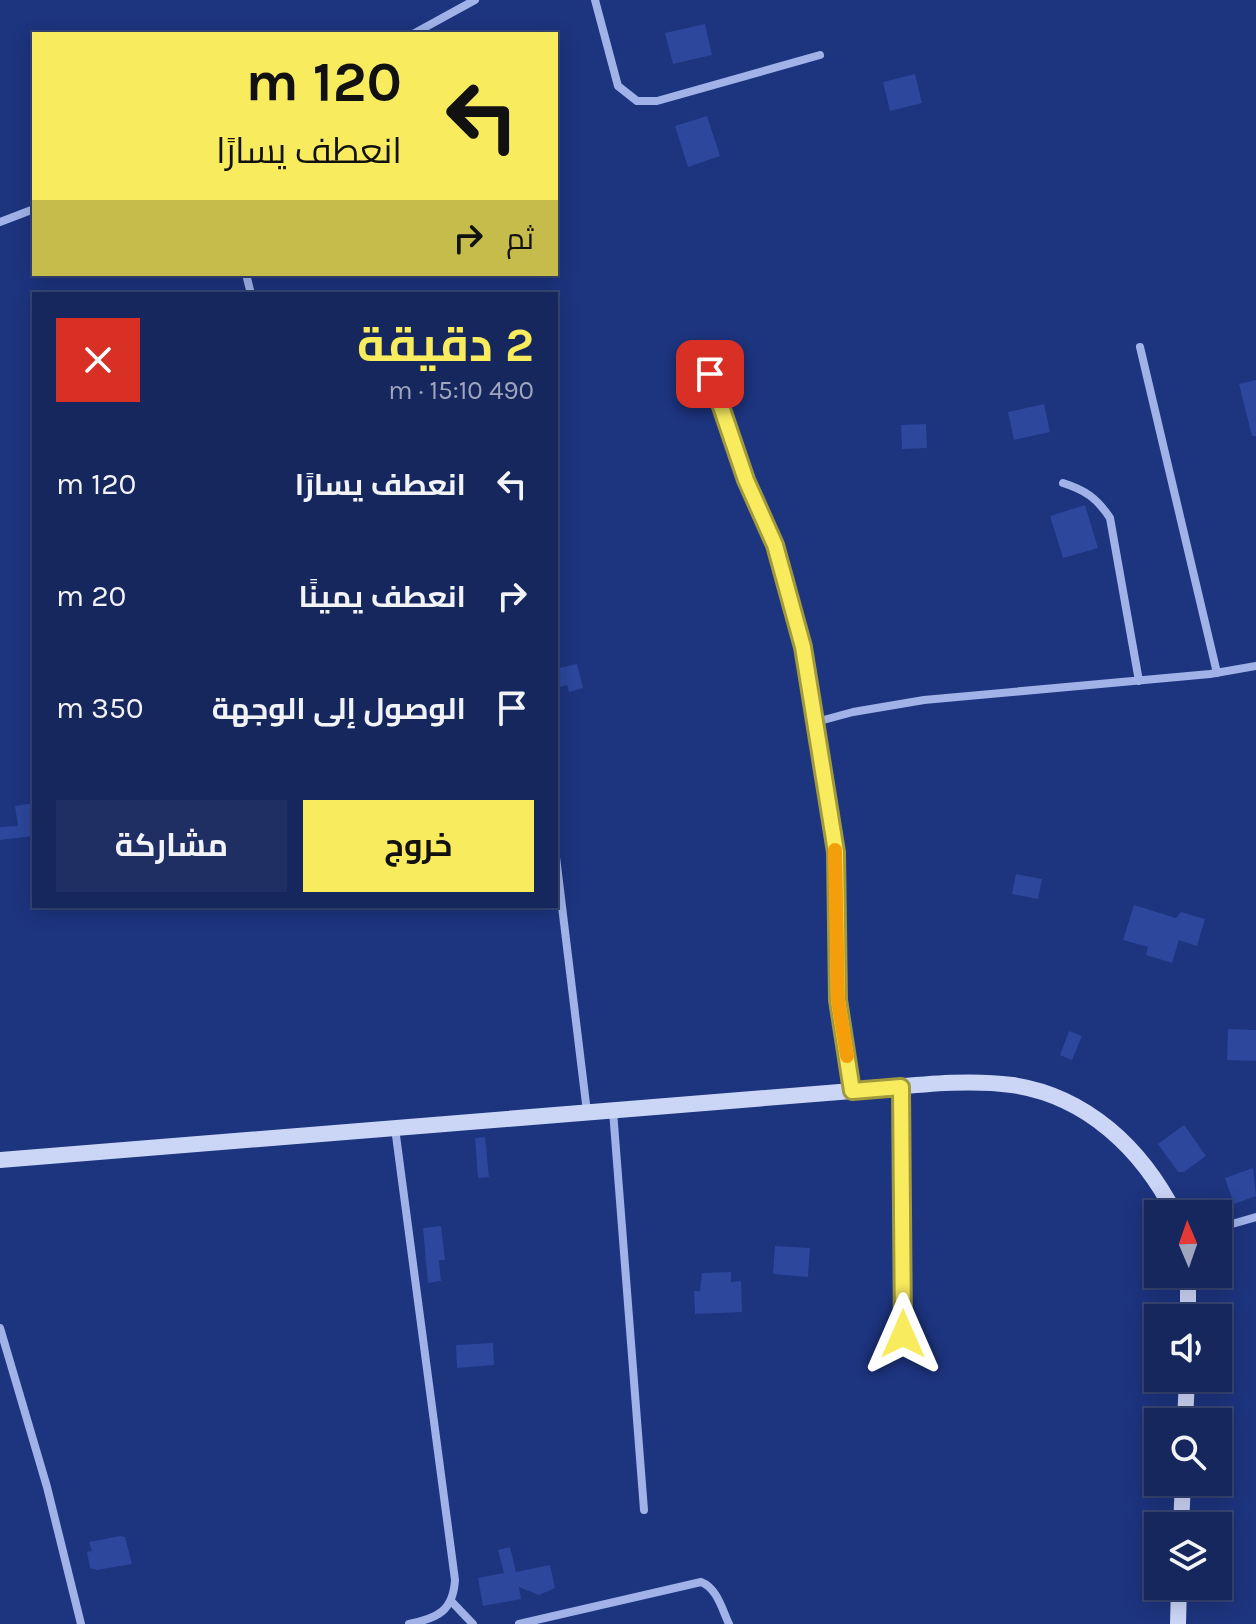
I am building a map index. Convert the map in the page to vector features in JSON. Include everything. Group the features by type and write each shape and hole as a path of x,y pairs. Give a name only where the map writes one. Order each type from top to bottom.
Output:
{"street":[{"path":"417,32 475,0"},
{"path":"595,0 618,86 637,101 657,101 820,55"},
{"path":"0,222 32,210"},
{"path":"1140,347 1217,673"},
{"path":"710,374 746,480 784,571 803,647 836,852 838,1000 852,1091"},
{"path":"1063,483 1083,489 1100,502 1110,518 1139,681"},
{"path":"816,722 853,712 924,700 1139,681 1256,666"},
{"path":"558,873 587,1112"},
{"path":"0,1160 901,1087 1002,1084 1030,1088 1066,1101 1099,1120 1128,1146 1167,1200"},
{"path":"901,1087 903,1334"},
{"path":"613,1110 644,1510"},
{"path":"395,1127 455,1580 452,1602 439,1614 409,1624"},
{"path":"1232,1224 1256,1217"},
{"path":"0,1328 47,1487 81,1624"},
{"path":"519,1624 701,1582 709,1585 714,1592 729,1624"},
{"path":"1178,1624 1179,1600"},
{"path":"452,1602 473,1624"},
{"path":"439,1614 442,1624"}],"building":[{"path":"705,24 712,55 673,64 665,33"},
{"path":"915,74 922,103 890,111 883,82"},
{"path":"707,116 720,156 688,167 675,126"},
{"path":"1256,380 1256,436 1252,436 1239,384"},
{"path":"1044,404 1050,432 1014,440 1008,412"},
{"path":"926,424 927,448 902,449 901,425"},
{"path":"1085,505 1098,548 1063,558 1050,516"},
{"path":"577,664 583,688 569,692 567,685 558,687 558,669"},
{"path":"32,803 32,836 0,840 0,827 18,826 15,806"},
{"path":"1016,874 1042,879 1038,899 1012,894"},
{"path":"1134,905 1176,918 1181,912 1205,919 1197,946 1179,940 1172,963 1146,955 1148,947 1123,940"},
{"path":"1228,1029 1256,1030 1256,1061 1227,1060"},
{"path":"1069,1031 1082,1036 1072,1060 1060,1055"},
{"path":"1184,1125 1206,1156 1184,1172 1178,1172 1158,1144"},
{"path":"485,1137 489,1177 478,1178 475,1138"},
{"path":"1253,1168 1256,1196 1234,1204 1225,1178"},
{"path":"441,1226 445,1260 439,1260 441,1281 428,1283 423,1228"},
{"path":"775,1246 810,1248 808,1277 773,1274"},
{"path":"731,1272 731,1282 741,1281 742,1312 695,1314 694,1291 700,1291 702,1273"},
{"path":"493,1343 494,1365 457,1368 456,1345"},
{"path":"125,1537 132,1564 97,1570 90,1568 87,1552 92,1551 89,1542"},
{"path":"510,1547 516,1572 550,1565 555,1588 539,1595 519,1587 521,1599 483,1606 478,1578 504,1573 498,1550"}],"slow traffic":[{"path":"835,850 838,1000 847,1056"}],"route":[{"path":"710,374 746,480 784,571 803,647 836,852 838,1000 852,1091 901,1087 903,1334"}]}
